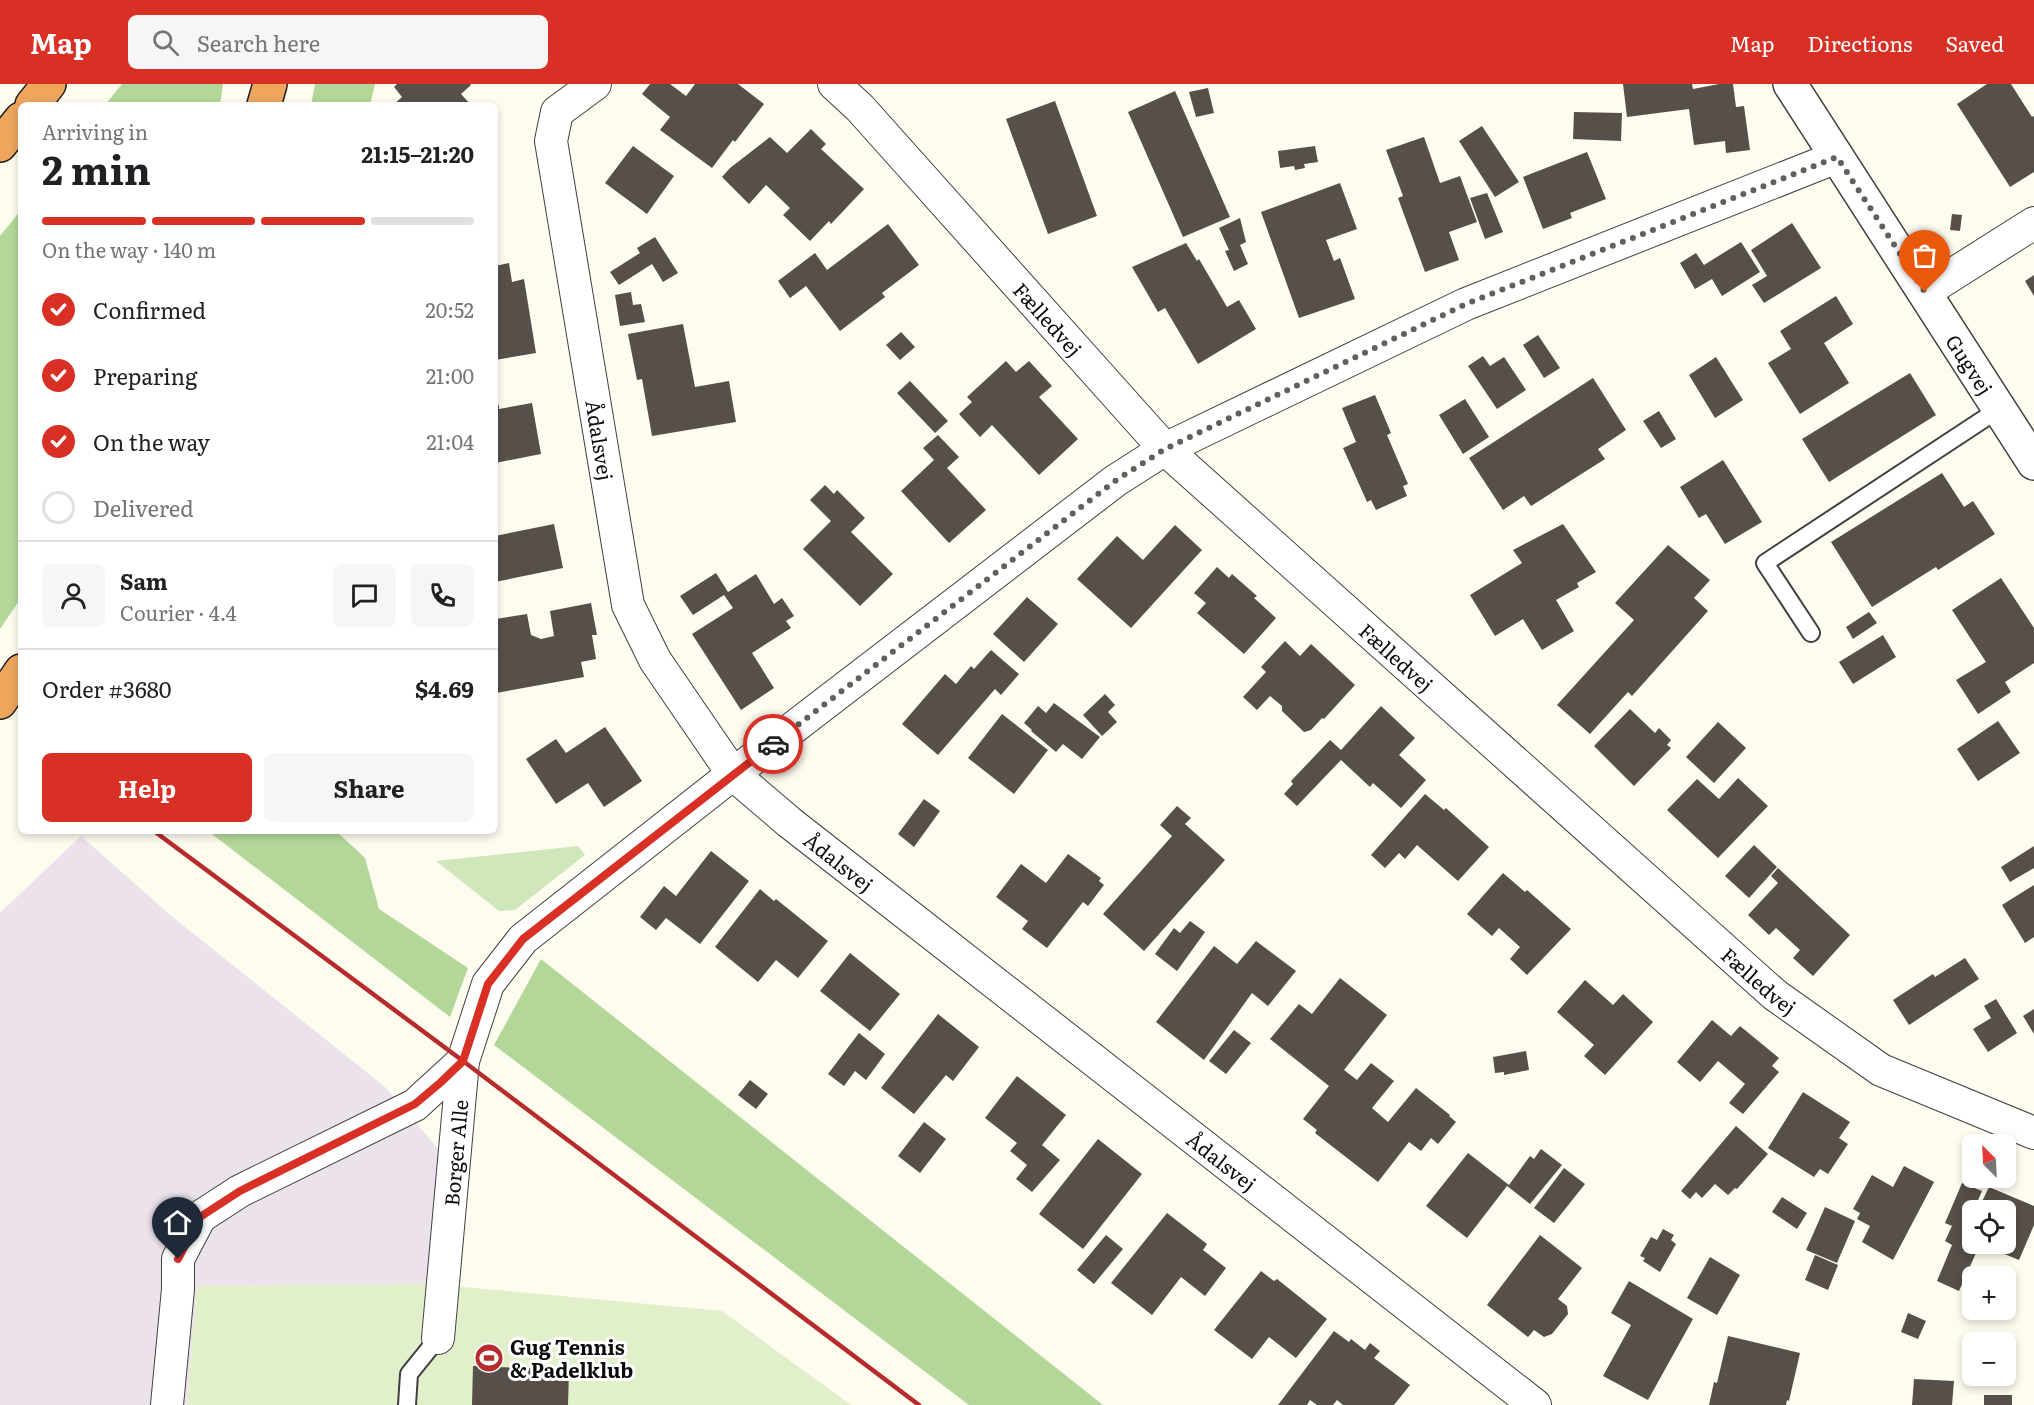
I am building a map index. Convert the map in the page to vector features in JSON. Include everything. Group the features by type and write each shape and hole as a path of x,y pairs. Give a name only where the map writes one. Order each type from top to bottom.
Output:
{"highway":[{"path":"34,102 49,84"},
{"path":"265,102 270,84"},
{"path":"0,145 18,123"},
{"path":"0,702 18,676"}],"street":[{"name":"Ådalsvej","path":"595,84 557,112 551,141 628,605 656,660 733,774 799,829 1535,1405"},
{"name":"Fælledvej","path":"834,84 860,108 1165,449 1775,995 1881,1070 2034,1133"},
{"name":"Gugvej","path":"1790,84 2034,463"},
{"name":"Borger Alle","path":"438,1338 463,1061 488,984 523,939 733,774 1115,481 1165,449 1466,304 1837,157"},
{"path":"1925,292 2034,223"},
{"path":"167,1405 178,1289 178,1259 200,1217 240,1191 415,1104 463,1061"}],"lane":[{"path":"1811,633 1765,563 2000,409"},
{"path":"407,1405 409,1374 438,1338"}],"shaded area":[{"path":"81,836 169,914 385,1087 440,1151 432,1284 197,1286 187,1405 0,1405 0,913"}],"green space":[{"path":"122,84 223,84 220,102 107,102"},
{"path":"315,84 375,84 371,102 312,102"},
{"path":"18,214 18,602 0,629 0,236"},
{"path":"212,834 339,834 365,858 379,909 468,968 450,1017"},
{"path":"578,846 585,855 515,910 499,911 436,861"},
{"path":"541,959 1103,1405 969,1405 494,1045"},
{"name":"Gug Tennis & Padelklub","path":"432,1284 722,1311 851,1405 187,1405 197,1286"}],"building":[{"path":"397,84 471,85 461,94 468,102 396,102 402,97 394,87"},
{"path":"650,84 670,84 686,96 695,84 738,84 764,104 712,168 660,130 670,117 642,94"},
{"path":"1623,84 1692,84 1693,89 1733,84 1736,107 1744,106 1750,150 1726,153 1725,141 1694,145 1689,109 1627,117"},
{"path":"1987,84 2011,84 2032,117 2034,116 2034,172 2010,187 1957,104"},
{"path":"1208,88 1214,113 1196,117 1189,92"},
{"path":"1175,91 1230,217 1183,237 1128,112"},
{"path":"1055,101 1097,216 1048,234 1006,119"},
{"path":"1574,112 1622,113 1621,141 1573,139"},
{"path":"1482,126 1519,182 1495,197 1459,141"},
{"path":"811,129 826,144 821,149 864,189 831,224 829,221 810,241 783,215 790,208 766,185 749,204 722,177 770,137 787,153"},
{"path":"1424,137 1440,183 1460,176 1477,222 1449,232 1459,260 1425,272 1398,198 1403,196 1386,150"},
{"path":"633,146 674,176 647,214 605,183"},
{"path":"1315,146 1318,162 1304,164 1305,168 1295,170 1294,166 1280,168 1278,151"},
{"path":"1587,152 1606,199 1570,213 1572,218 1543,229 1523,177"},
{"path":"1340,183 1357,229 1326,240 1334,261 1340,258 1355,299 1299,318 1261,212"},
{"path":"1487,193 1503,232 1485,239 1470,198"},
{"path":"1952,214 1962,215 1960,231 1950,230"},
{"path":"1240,218 1246,242 1240,245 1248,264 1234,271 1225,251 1229,250 1219,228"},
{"path":"1792,223 1821,268 1764,303 1752,285 1767,276 1751,250"},
{"path":"888,224 919,265 882,293 885,297 840,331 806,286 790,298 778,281 815,253 827,270"},
{"path":"655,237 678,273 663,282 652,264 619,285 610,272 640,253 637,248"},
{"path":"1741,242 1760,272 1722,296 1712,279 1695,289 1680,263 1696,253 1704,265"},
{"path":"1186,243 1197,261 1199,259 1227,307 1239,300 1256,329 1198,364 1165,308 1158,312 1132,267"},
{"path":"509,263 512,282 524,279 536,353 498,359 498,265"},
{"path":"2034,275 2034,296 2025,281"},
{"path":"631,292 633,305 641,304 645,322 620,326 615,295"},
{"path":"1836,296 1853,324 1824,343 1849,383 1800,414 1768,363 1791,349 1780,331"},
{"path":"683,324 695,387 729,381 736,422 652,436 642,379 637,380 628,334"},
{"path":"901,332 915,347 900,360 886,345"},
{"path":"1538,335 1560,368 1544,378 1523,345"},
{"path":"1483,356 1490,366 1504,357 1526,390 1497,409 1468,366"},
{"path":"1716,357 1743,400 1715,418 1689,375"},
{"path":"1006,361 1016,372 1029,361 1052,386 1039,397 1078,439 1039,475 992,425 980,437 959,414 972,402 967,397"},
{"path":"1910,373 1936,415 1829,482 1802,439"},
{"path":"1593,378 1626,430 1598,449 1605,459 1531,506 1524,496 1503,510 1469,458"},
{"path":"910,381 948,421 935,433 897,393"},
{"path":"1375,395 1391,433 1387,435 1408,484 1403,486 1407,496 1376,510 1371,500 1367,502 1343,448 1356,442 1342,408"},
{"path":"1465,399 1489,437 1463,454 1439,415"},
{"path":"532,403 541,454 498,462 499,405 499,409"},
{"path":"1659,411 1676,439 1661,448 1643,421"},
{"path":"938,435 959,457 947,468 986,510 949,543 901,491 934,460 923,448"},
{"path":"1723,460 1762,522 1725,544 1706,514 1699,518 1680,487"},
{"path":"1942,473 1964,507 1973,501 1995,534 1938,570 1936,567 1872,607 1831,542"},
{"path":"825,485 834,494 837,490 865,518 851,532 893,574 860,606 803,549 831,521 810,500"},
{"path":"554,524 563,568 498,581 498,535"},
{"path":"1563,524 1596,572 1577,583 1579,587 1556,600 1574,631 1542,650 1523,619 1495,636 1470,595 1522,563 1513,550"},
{"path":"1175,525 1202,550 1131,628 1077,579 1117,536 1143,560"},
{"path":"1668,545 1710,580 1694,598 1708,611 1632,696 1628,692 1590,734 1557,705 1634,620 1615,603"},
{"path":"1217,567 1229,578 1232,574 1257,596 1254,598 1276,618 1244,654 1197,613 1206,603 1194,593"},
{"path":"716,573 728,592 756,574 774,604 782,598 794,616 786,621 791,628 752,653 774,688 741,710 692,634 733,608 724,595 693,615 680,596"},
{"path":"2001,578 2034,628 2034,663 2005,682 2011,692 1978,714 1956,680 1986,662 1952,610"},
{"path":"1027,597 1058,624 1024,662 993,634"},
{"path":"591,603 597,635 592,635 596,659 581,662 584,677 498,693 498,619 527,614 531,635 541,639 554,636 550,611"},
{"path":"1869,612 1877,623 1853,639 1846,627"},
{"path":"1883,635 1896,657 1853,684 1839,662"},
{"path":"1285,641 1300,656 1311,644 1355,685 1324,719 1322,718 1311,730 1304,732 1282,711 1282,706 1270,696 1257,710 1243,697 1266,672 1261,667"},
{"path":"991,650 1019,674 1001,695 995,689 938,755 902,724 945,674 956,684 971,666 974,669"},
{"path":"1105,694 1115,705 1108,712 1117,722 1102,736 1083,715"},
{"path":"1054,703 1100,737 1082,759 1063,744 1056,752 1024,723 1038,706 1046,713"},
{"path":"1381,706 1415,738 1399,755 1426,780 1401,808 1373,783 1370,787 1341,760 1297,806 1284,794 1293,784 1291,781 1330,740 1341,750"},
{"path":"1630,709 1655,733 1659,728 1671,740 1667,745 1671,748 1634,786 1594,746"},
{"path":"1002,714 1048,750 1014,794 968,758"},
{"path":"1998,721 2020,753 1978,781 1957,749"},
{"path":"1718,722 1746,748 1714,783 1686,757"},
{"path":"605,727 642,781 604,807 588,783 556,804 526,759 556,739 566,753"},
{"path":"1738,778 1768,806 1718,858 1667,810 1697,779 1719,799"},
{"path":"1425,794 1444,810 1446,808 1489,847 1458,881 1417,845 1405,859 1399,853 1385,868 1371,855"},
{"path":"924,799 940,811 914,847 898,834"},
{"path":"1177,806 1191,818 1185,824 1225,860 1144,951 1103,914 1172,836 1160,825"},
{"path":"1754,845 1777,867 1749,898 1725,876"},
{"path":"2034,846 2034,868 2010,882 2001,867"},
{"path":"711,851 749,881 700,944 666,918 656,930 640,917 664,886 676,896"},
{"path":"1068,854 1101,878 1099,881 1104,885 1088,906 1083,902 1047,948 1022,929 1028,921 996,897 1021,864 1046,883"},
{"path":"1778,868 1850,935 1813,976 1793,958 1800,950 1776,928 1769,935 1748,915 1778,883 1771,876"},
{"path":"1503,873 1525,892 1527,890 1571,929 1527,975 1510,959 1520,947 1499,928 1492,936 1467,914"},
{"path":"2034,885 2034,937 2025,943 2002,905"},
{"path":"760,889 828,941 798,978 776,960 758,982 715,947"},
{"path":"1190,921 1205,932 1177,971 1155,954 1174,928 1180,933"},
{"path":"1256,941 1296,971 1268,1006 1252,993 1204,1060 1156,1022 1214,946 1237,964"},
{"path":"850,953 900,994 870,1031 820,991"},
{"path":"1965,958 1979,979 1909,1025 1893,1000 1933,974 1935,977"},
{"path":"1340,978 1387,1015 1344,1070 1357,1080 1371,1063 1394,1081 1372,1108 1388,1122 1416,1088 1456,1122 1438,1144 1431,1138 1421,1151 1409,1142 1378,1182 1315,1133 1317,1130 1303,1119 1329,1086 1270,1039 1299,1004 1312,1014"},
{"path":"1585,980 1613,1005 1623,994 1653,1022 1605,1075 1584,1056 1594,1045 1557,1012"},
{"path":"1996,999 2017,1033 1988,1052 1973,1029 1991,1018 1984,1006"},
{"path":"2034,1009 2034,1034 2023,1016"},
{"path":"938,1014 979,1047 953,1081 946,1075 914,1114 881,1088"},
{"path":"1712,1020 1731,1036 1740,1026 1779,1058 1772,1066 1779,1072 1743,1114 1729,1103 1745,1084 1718,1061 1700,1082 1677,1062"},
{"path":"1234,1030 1251,1043 1226,1074 1209,1061"},
{"path":"859,1033 885,1054 866,1080 855,1071 844,1086 828,1074"},
{"path":"1526,1051 1529,1070 1504,1075 1504,1072 1495,1073 1493,1057"},
{"path":"1017,1076 1066,1115 1042,1145 1060,1160 1032,1192 1016,1179 1027,1165 1010,1151 1017,1143 985,1118"},
{"path":"750,1080 768,1094 756,1109 738,1095"},
{"path":"1803,1092 1850,1122 1839,1138 1848,1144 1828,1174 1820,1169 1814,1177 1768,1148"},
{"path":"924,1122 946,1139 920,1173 898,1156"},
{"path":"1736,1126 1768,1154 1737,1189 1735,1188 1728,1195 1715,1184 1702,1198 1696,1192 1690,1199 1681,1191"},
{"path":"1098,1139 1142,1174 1083,1249 1039,1214"},
{"path":"1541,1149 1562,1165 1530,1204 1507,1186 1467,1238 1426,1206 1468,1153 1509,1185 1530,1156 1534,1159"},
{"path":"1904,1166 1934,1182 1893,1260 1862,1242 1870,1226 1857,1219 1860,1213 1853,1209 1872,1175 1893,1187"},
{"path":"1564,1168 1585,1184 1554,1223 1534,1208"},
{"path":"1962,1183 1962,1188 1974,1188 1982,1191 1978,1200 1962,1200 1962,1254 1976,1254 1970,1266 1962,1266 1962,1284 1959,1291 1937,1281 1952,1245 1945,1241 1952,1226 1945,1223"},
{"path":"1989,1188 1991,1188 2034,1206 2034,1225 2019,1260 2004,1254 2016,1254 2016,1200 1983,1200"},
{"path":"1782,1197 1807,1213 1797,1229 1772,1212"},
{"path":"1825,1207 1855,1221 1837,1263 1806,1250"},
{"path":"1167,1213 1207,1244 1203,1250 1226,1268 1205,1296 1181,1277 1152,1315 1111,1283"},
{"path":"1663,1229 1674,1235 1671,1240 1676,1244 1660,1272 1643,1261 1645,1258 1640,1256 1651,1237 1657,1240"},
{"path":"1106,1235 1123,1249 1094,1284 1077,1270"},
{"path":"1540,1235 1582,1268 1558,1299 1567,1306 1568,1314 1552,1334 1544,1337 1534,1330 1528,1337 1487,1305"},
{"path":"1815,1255 1838,1265 1828,1290 1805,1280"},
{"path":"1710,1257 1740,1275 1717,1315 1687,1298"},
{"path":"1261,1271 1274,1281 1277,1279 1327,1319 1296,1358 1269,1337 1252,1359 1214,1330"},
{"path":"1629,1281 1693,1319 1648,1400 1603,1376 1631,1325 1611,1313"},
{"path":"1908,1313 1926,1321 1918,1339 1901,1332"},
{"path":"1334,1331 1349,1342 1351,1339 1365,1350 1370,1343 1380,1351 1374,1358 1410,1385 1394,1405 1343,1405 1337,1400 1333,1405 1317,1405 1310,1400 1307,1405 1278,1405"},
{"path":"1728,1336 1800,1353 1789,1401 1787,1400 1786,1405 1709,1405 1714,1382 1717,1383"},
{"path":"473,1366 569,1370 568,1405 472,1405"},
{"path":"1914,1379 1954,1381 1952,1405 1912,1405"},
{"path":"1984,1395 2012,1395 2012,1405 1984,1405"}],"railway":[{"path":"158,834 919,1405"}],"way so far":[{"path":"773,744 1115,481 1165,449 1466,304 1837,157 1925,292"}],"place":[{"name":"Gug Tennis & Padelklub","path":"489,1358"}],"route":[{"path":"178,1259 200,1217 240,1191 415,1104 440,1083 463,1061 488,984 523,939 773,744"}]}
